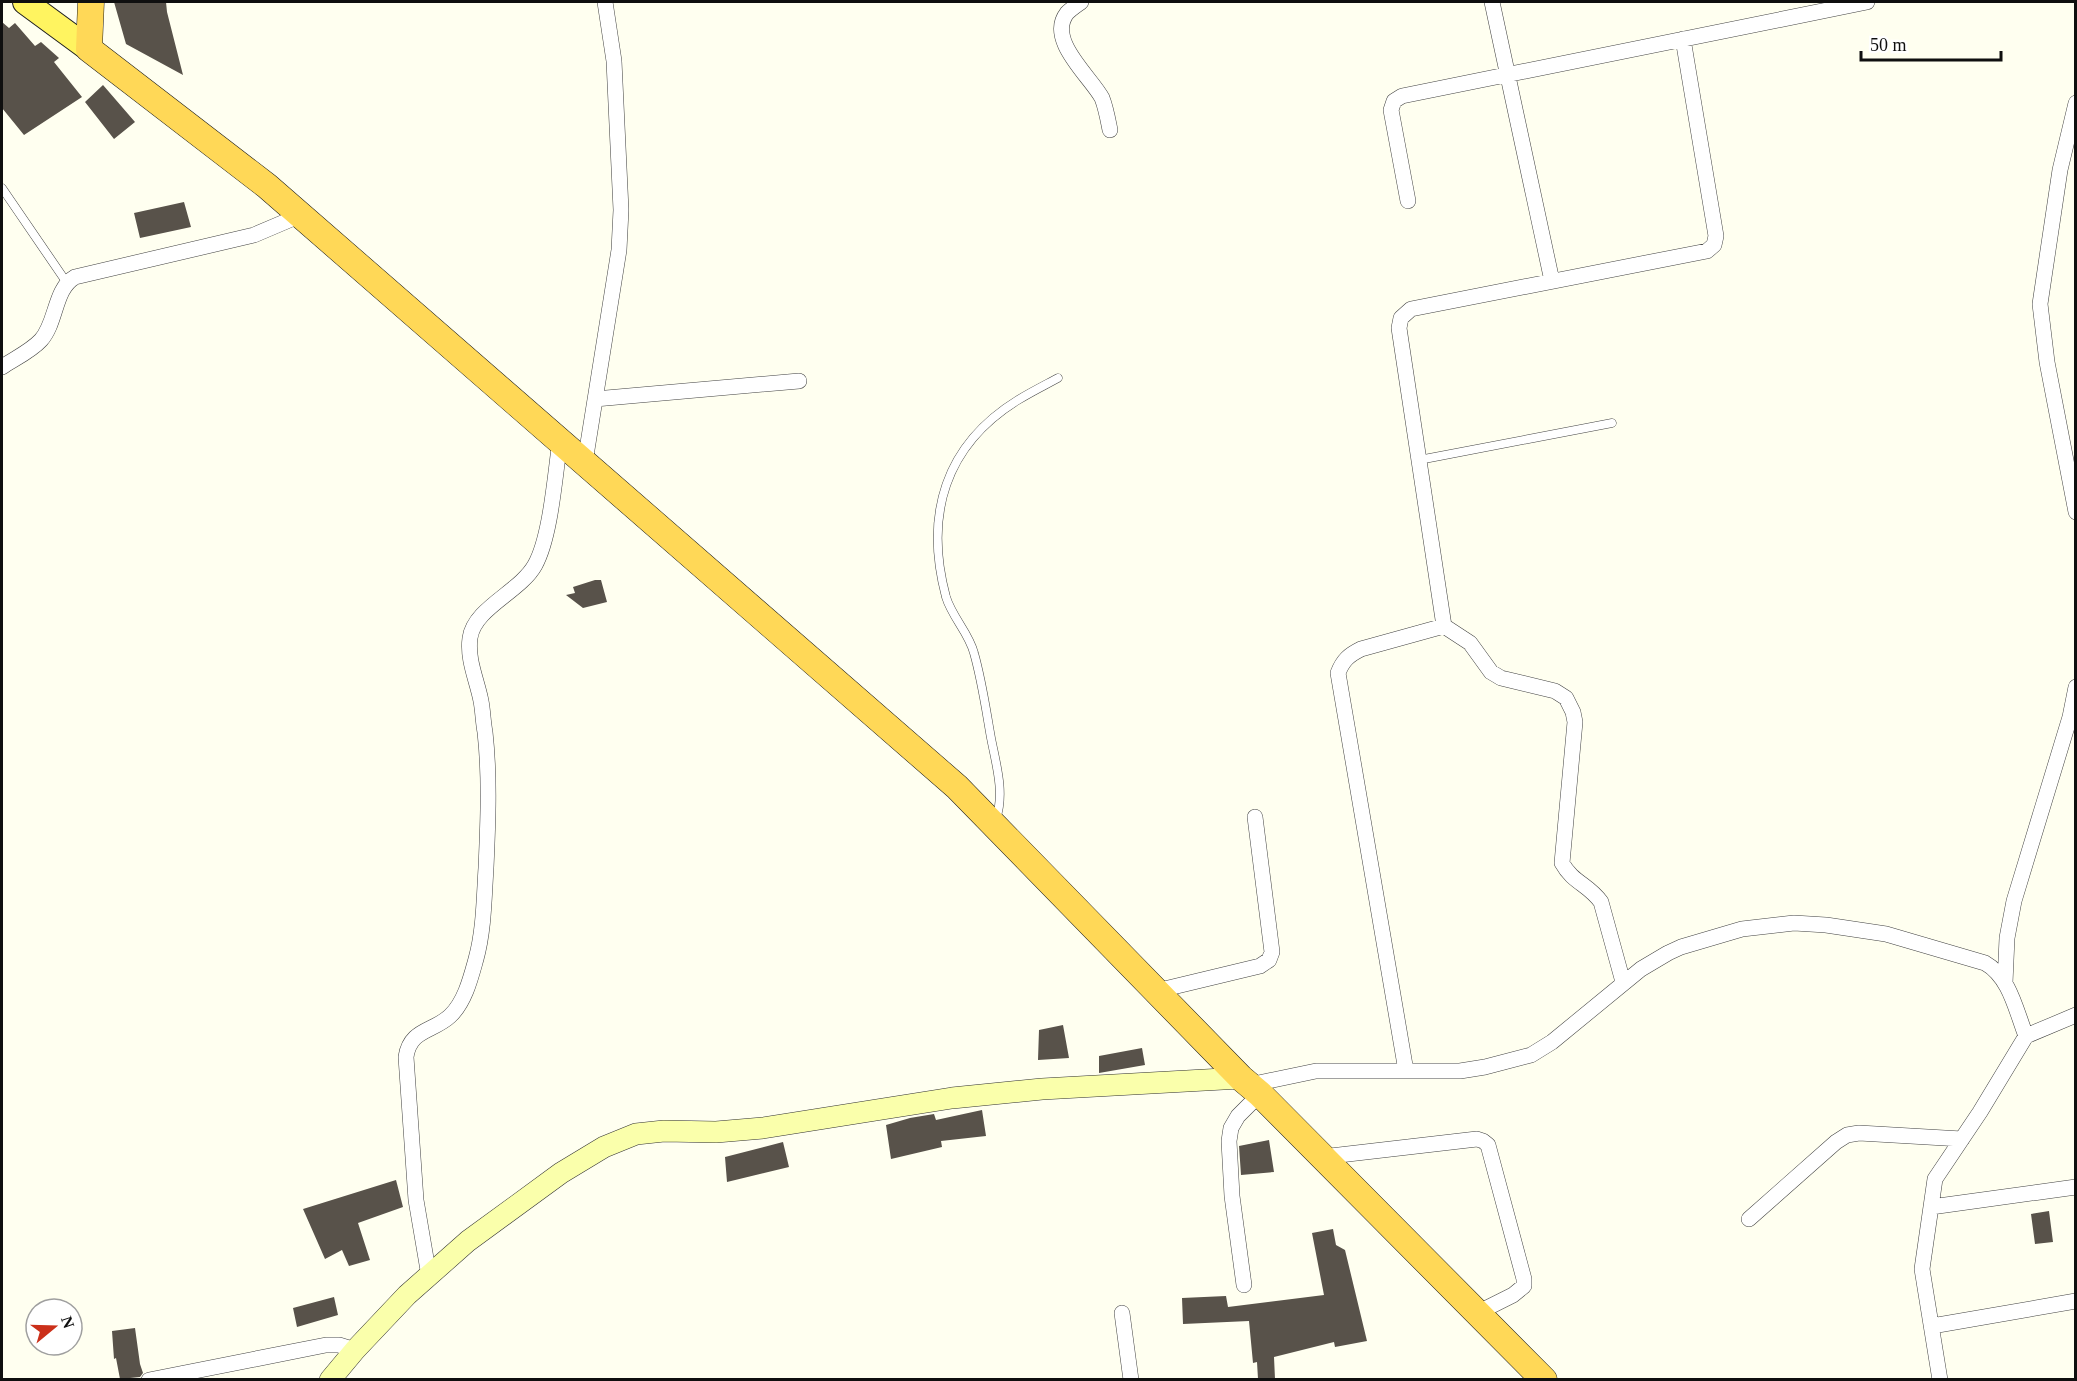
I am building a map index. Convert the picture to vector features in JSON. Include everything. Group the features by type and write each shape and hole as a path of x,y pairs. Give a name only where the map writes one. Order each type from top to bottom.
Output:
{"highway":[{"path":"91,2 89,49 267,186 957,787 1250,1086 1544,1380"}],"main road":[{"path":"25,2 89,49"},
{"path":"330,1380 407,1295 468,1241 561,1173 604,1147 636,1134 763,1128 952,1098 1030,1090 1250,1086"}],"street":[{"path":"585,462 619,250 621,210 614,60 605,2"},
{"path":"1082,2 1067,13 1062,22 1063,35 1076,64 1103,100 1110,130"},
{"path":"1492,2 1552,281"},
{"path":"1408,201 1391,110 1394,101 1402,96 1867,2"},
{"path":"1623,982 1601,902 1594,892 1569,875 1563,863 1575,722 1566,698 1556,691 1501,678 1491,672 1470,643 1444,626 1399,328 1401,318 1411,309 1707,251 1714,245 1716,236 1683,39"},
{"path":"2076,103 2060,170 2040,304 2048,370 2076,512"},
{"path":"2,367 41,340 49,329 68,283 75,277 254,235 301,215"},
{"path":"595,399 799,381"},
{"path":"429,1276 416,1200 406,1057 412,1039 450,1017 457,1008 477,957 484,911 488,827 488,757 481,700 472,665 471,636 474,626 484,613 516,588 528,576 536,563 543,545 550,512 560,441"},
{"path":"1406,1071 1338,673 1342,663 1361,649 1444,626"},
{"path":"2005,983 2007,938 2014,901 2070,717 2076,687"},
{"path":"1156,991 1260,966 1269,960 1272,952 1255,817"},
{"path":"1244,1285 1232,1196 1229,1141 1231,1128 1250,1086 1316,1071 1460,1071 1530,1055 1552,1042 1641,969 1681,947 1742,929 1794,923 1826,925 1886,934 1985,963 1995,969 2005,983 2026,1036"},
{"path":"1940,1380 1922,1269 1935,1179 2026,1036 2076,1015"},
{"path":"1749,1219 1836,1142 1847,1135 1858,1133 1962,1139"},
{"path":"1322,1157 1477,1139 1488,1145 1524,1286 1513,1295 1477,1313"},
{"path":"1931,1207 2076,1187"},
{"path":"1932,1326 2076,1301"},
{"path":"1122,1313 1131,1380"},
{"path":"149,1380 326,1345 339,1345 355,1350"}],"lane":[{"path":"2,188 68,283"},
{"path":"994,825 998,813 999,777 974,651 955,620 946,598 939,563 938,528 941,499 949,473 962,449 986,423 1017,400 1058,378"},
{"path":"1419,460 1612,423"}],"building":[{"path":"114,2 166,2 183,75 126,44"},
{"path":"2,22 9,28 15,23 35,46 41,42 59,58 54,62 82,97 24,135 2,108"},
{"path":"103,85 135,122 114,139 85,102"},
{"path":"184,202 191,227 140,238 134,213"},
{"path":"601,580 607,602 583,608 566,595 575,593 573,587"},
{"path":"1063,1025 1069,1058 1038,1060 1039,1030"},
{"path":"1142,1048 1145,1065 1099,1073 1099,1056"},
{"path":"982,1110 986,1136 941,1141 942,1147 891,1159 886,1125 934,1114 936,1120"},
{"path":"1269,1140 1274,1172 1241,1175 1239,1146"},
{"path":"783,1142 789,1167 727,1182 725,1157"},
{"path":"396,1180 403,1207 358,1223 370,1260 349,1266 342,1250 325,1259 303,1209"},
{"path":"2049,1211 2053,1242 2035,1244 2031,1214"},
{"path":"1333,1229 1336,1245 1345,1250 1367,1341 1335,1347 1334,1342 1274,1357 1275,1379 1258,1379 1257,1362 1253,1363 1249,1321 1183,1324 1182,1298 1226,1296 1228,1307 1324,1295 1312,1233"},
{"path":"334,1297 338,1315 297,1327 293,1308"},
{"path":"135,1328 143,1373 140,1377 120,1379 116,1358 114,1359 112,1331"}]}
